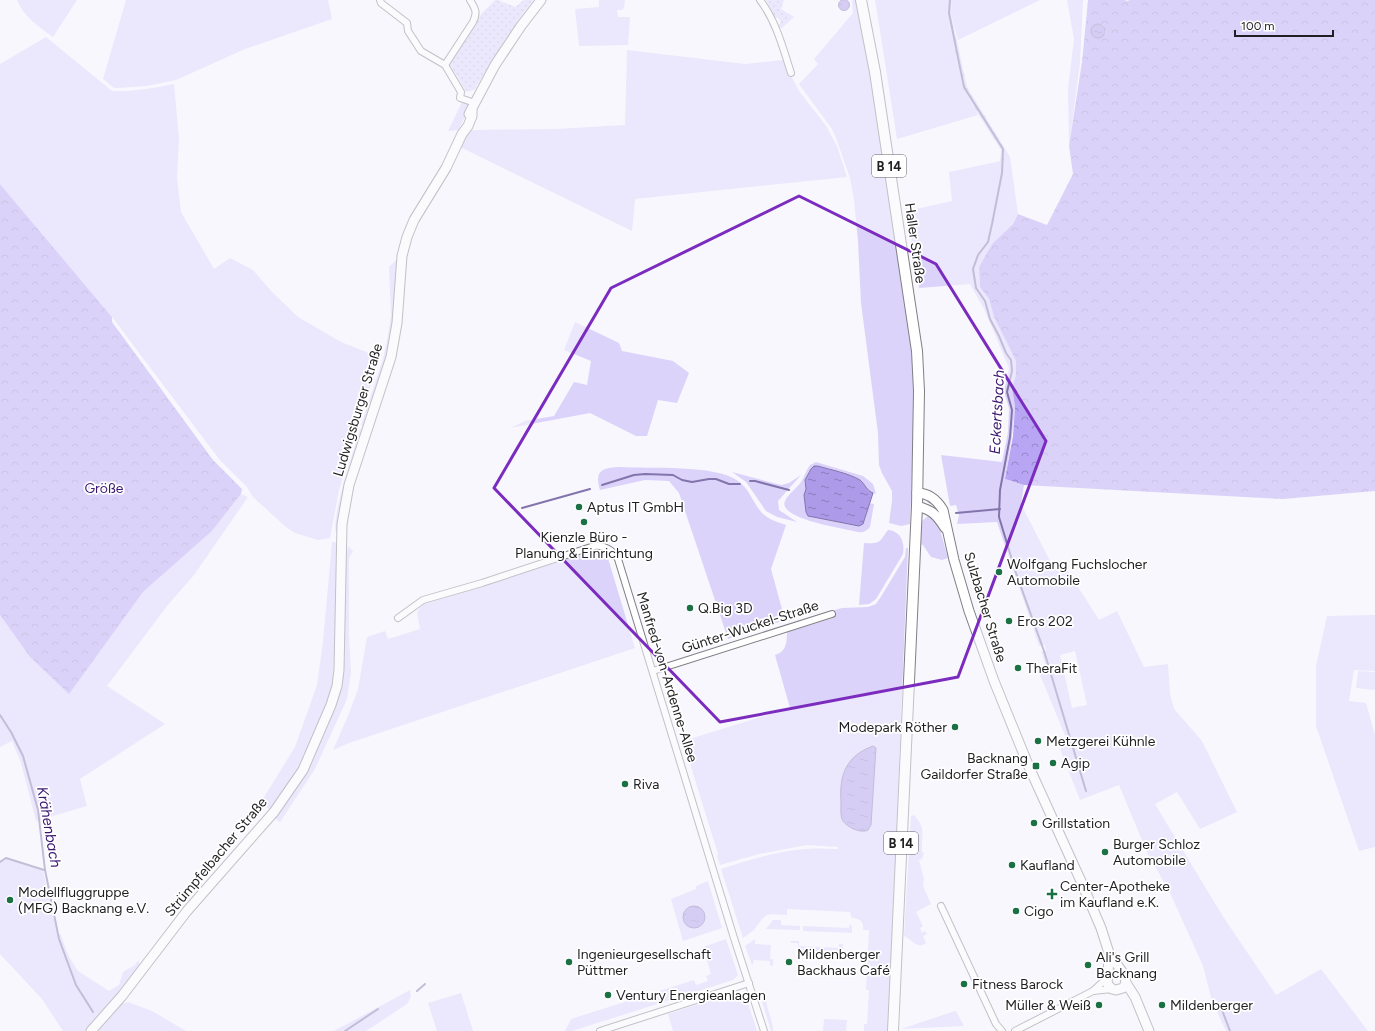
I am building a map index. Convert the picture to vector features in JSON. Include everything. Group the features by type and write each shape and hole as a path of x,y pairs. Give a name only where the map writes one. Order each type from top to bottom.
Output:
{"main road":[{"name":"Haller Straße","path":"861,0 875,72 917,351 919,402 917,493"},
{"name":"B 14","path":"893,1031 917,493"}],"street":[{"path":"380,0 381,3 407,23 408,31 421,51 445,65 461,92 460,98 474,107"},
{"path":"445,65 476,15 475,8 470,0"},
{"name":"Ludwigsburger Straße","path":"337,686 339,670 342,524 349,485 391,357 397,323 402,256 407,236 414,220 446,168 462,134 464,125 495,65 521,26 541,0"},
{"path":"760,0 770,16 779,38 790,73"},
{"name":"Sulzbacher Straße","path":"917,493 931,497 940,505 944,514 954,560 969,611 994,681 1039,788 1101,928 1109,953 1126,978 1119,988"},
{"path":"917,506 936,514 949,534"},
{"name":"Manfred-von-Ardenne-Allee","path":"398,618 423,600 482,583 594,546 601,546 611,550 618,559 764,1031"},
{"name":"Günter-Wuckel-Straße","path":"653,671 832,614"},
{"name":"Strümpfelbacher Straße","path":"91,1031 122,996 187,911 274,812 303,770 331,705 337,686"},
{"path":"941,906 996,1024 1002,1031"},
{"name":"Sulzbacher Straße","path":"1109,953 1107,983 1119,988 1140,1012 1149,1031"},
{"path":"1015,1031 1093,991 1114,972 1121,972"},
{"path":"600,1031 748,983"},
{"path":"1093,991 1119,988"}],"highlighted area":[{"path":"799,196 936,264 1046,441 958,677 720,722 494,488 611,288"}],"green space":[{"path":"17,0 77,0 53,37 27,16"},
{"path":"126,0 328,0 332,19 245,49 176,80 147,86 114,88 103,79"},
{"path":"495,0 515,7 524,0 533,0 503,43 475,89 468,92 465,90 449,63 482,13"},
{"path":"599,0 625,0 624,8 622,10 617,10 618,17 630,17 628,45 579,46 575,9 599,7"},
{"path":"766,0 784,0 781,9 794,17 782,28 778,28 777,27 781,22 778,17 775,19"},
{"path":"852,0 858,0 909,326 915,390 910,524 901,526 889,523 892,491 879,465 878,433 861,303 858,241 850,178 832,129 799,84 818,64 814,59 853,13"},
{"path":"875,0 948,0 947,13 963,89 978,115 897,139"},
{"path":"948,0 952,0 951,14 967,87 1004,147 1004,163 1000,164 1001,150 963,90 947,13"},
{"path":"952,0 1040,0 958,40 951,14"},
{"path":"1067,0 1083,0 1080,63 1069,146 1068,89 1074,39"},
{"path":"1088,0 1375,0 1375,491 1283,499 1024,485 1005,479 1013,436 1015,407 1012,387 1016,375 1016,361 994,317 989,299 980,287 979,267 992,244 1013,224 1018,214 1047,225 1073,174 1069,146 1082,62","holes":["1098,24 1103,25 1106,32 1105,34 1097,38 1093,36 1094,26"]},
{"path":"46,37 112,91 136,90 174,84 179,138 177,178 181,212 214,269 230,258 253,270 272,292 298,317 341,342 379,357 339,490 330,538 318,540 295,533 287,528 253,497 247,487 219,459 112,317 0,184 0,64"},
{"path":"627,50 745,64 783,60 799,91 827,127 837,146 847,177 635,199 632,231 460,147 469,130 556,129 625,125"},
{"path":"462,102 467,103 468,109 459,130 448,131"},
{"path":"1004,147 1010,157 1018,214 1013,224 992,244 979,267 980,287 989,299 994,317 1016,361 1016,375 1012,387 1015,408 1005,479 1024,485 1021,504 1050,561 1068,571 1099,620 1117,611 1144,667 1168,664 1170,694 1174,709 1202,741 1237,812 1200,829 1177,792 1155,804 1222,915 1276,995 1321,969 1368,1031 1226,1031 1212,1001 1203,966 1171,895 1147,852 1119,785 1080,800 1060,749 1069,745 1040,675 1046,666 1041,651 1046,651 1045,645 1039,646 997,522 957,524 959,515 956,505 950,506 941,455 1002,462 1008,432 1009,408 1004,392 1009,368 984,309 970,284 919,288 907,211 952,201 949,172 1001,161 1004,163","holes":["1075,651 1087,705 1072,708 1060,655"]},
{"name":"Größe","path":"0,184 112,317 112,322 213,460 242,489 241,494 212,531 143,592 69,694 30,657 0,615"},
{"path":"398,258 395,329 366,427 361,425 383,359 391,315 389,267"},
{"path":"575,322 619,343 622,351 673,361 689,373 677,403 658,400 647,436 636,436 590,413 510,428 525,421 554,416 574,382 587,385 591,361 564,350"},
{"path":"360,429 364,431 338,533 336,533 335,525 340,498"},
{"path":"816,462 863,476 873,484 876,494 870,492 865,485 853,477 805,480 806,489 804,495 806,512 865,520 869,503 874,504 870,527 868,530 858,532 828,526 801,518 791,513 785,507 786,498 801,482 810,465"},
{"path":"608,468 681,468 714,472 728,476 742,484 764,515 786,525 771,569 785,620 728,639 679,493 669,481 645,480 600,490 598,478 601,471"},
{"path":"732,472 781,485 789,483 801,475 778,501 779,510 797,522 777,517 766,511 746,482"},
{"path":"241,494 248,497 194,575 167,606 107,686 165,724 80,779 87,806 36,821 21,763 12,741 0,747 0,615 30,657 69,693 143,592 212,531"},
{"path":"928,516 931,516 938,523 948,558 942,560 931,557 923,545 920,544 921,522"},
{"path":"888,530 896,533 901,538 903,542 903,554 876,599 869,604 859,605 864,543 874,543 881,540"},
{"path":"332,542 335,542 338,545 335,676 325,713 302,764 271,811 261,802 295,747 317,685 323,642"},
{"path":"348,546 353,551 349,558 349,635 351,672 347,699 315,769 280,822 273,817 337,698 344,552 347,552"},
{"path":"906,548 908,548 888,1031 864,1031 864,1024 867,1024 869,990 866,990 869,930 863,930 863,924 860,920 851,917 850,912 787,909 787,915 767,915 754,930 743,938 721,869 774,854 796,850 838,849 838,847 807,845 759,854 720,865 717,856 718,854 683,741 790,708 775,655 782,652 784,649 787,640 787,632 833,618 831,611 842,608 868,607 876,604 905,557","holes":["876,748 871,825 868,829 843,821 840,795"]},
{"path":"599,551 607,555 635,648 349,743 333,750 358,689 367,637 385,631 388,639 420,629 417,612 424,604 590,552"},
{"path":"1375,615 1375,671 1354,670 1349,701 1366,703 1375,735 1375,847 1359,851 1316,726 1316,666 1327,616"},
{"path":"1358,671 1375,672 1375,690 1356,688"},
{"path":"914,815 922,829 922,852 924,853 922,859 919,860 924,879 923,886 931,904 916,912 923,926 920,928 922,933 925,931 927,934 923,936 926,943 923,945 917,945 904,936 911,816"},
{"path":"6,859 43,871 58,938 60,933 69,957 78,971 109,991 119,985 123,972 135,965 138,960 141,966 87,1031 63,1031 42,999 0,954 0,863"},
{"path":"708,881 722,928 683,941 671,899 696,889 696,886"},
{"path":"773,920 781,920 781,925 800,926 800,930 766,929"},
{"path":"850,924 852,926 852,933 803,931 803,926 849,928"},
{"path":"726,939 738,975 733,980 572,1031 565,1031 571,1019 694,980 696,985 708,981 706,976 711,974 703,947"},
{"path":"755,939 755,944 771,945 770,959 773,959 773,966 770,965 770,961 754,960 752,965 745,946"},
{"path":"791,941 799,941 799,946 839,948 839,944 843,944 843,954 806,952 805,957 798,957 798,943 791,943"},
{"path":"410,990 411,997 407,1004 366,1031 334,1031"},
{"path":"736,992 745,996 757,1031 673,1031 668,1014"},
{"path":"461,993 473,1031 437,1031 428,1003"},
{"path":"765,993 773,1031 771,1031 760,995"},
{"path":"128,1002 152,1011 186,1031 95,1031 119,1005"},
{"path":"955,1011 964,1026 901,1029"},
{"path":"824,1019 847,1020 846,1031 823,1031"}],"water":[{"path":"844,-1 848,1 850,5 848,9 844,11 840,9 838,5 840,1"},
{"path":"1095,24 1101,24 1105,28 1105,34 1101,38 1095,38 1091,34 1091,28"},
{"path":"814,466 839,472 860,480 869,491 873,493 863,524 859,526 808,516 806,512 804,495 806,489 805,480"},
{"path":"873,746 876,748 871,825 868,830 862,831 851,828 842,819 841,783 850,761 856,755"},
{"path":"694,906 702,909 705,917 702,925 694,928 686,925 683,917 686,909"}],"waterway":[{"name":"Eckertsbach","path":"950,0 949,13 964,87 1003,149 1002,173 988,242 978,255 973,269 976,288 985,301 990,319 1006,353 1011,360 1012,371 1007,392 1012,410 1010,437 1000,490 999,517 1016,573 1044,651 1086,791"},
{"path":"602,485 634,475 645,474 673,475 682,480 692,482 716,479 729,484 740,484"},
{"path":"750,481 789,490"},
{"path":"522,508 590,489"},
{"path":"956,513 1000,509"},
{"name":"Krähenbach","path":"0,715 11,732 23,756 38,810 45,870 59,939 76,985 93,1012"},
{"path":"0,862 6,858 44,870"},
{"path":"417,991 425,984"},
{"path":"345,1031 378,1009"},
{"name":"Eckertsbach","path":"1217,1009 1222,1010 1230,1031"}],"place":[{"name":"Aptus IT GmbH","path":"579,507"},
{"name":"Kienzle Büro - Planung & Einrichtung","path":"584,522"},
{"name":"Wolfgang Fuchslocher Automobile","path":"999,572"},
{"name":"Q.Big 3D","path":"690,608"},
{"name":"Eros 202","path":"1009,621"},
{"name":"TheraFit","path":"1018,668"},
{"name":"Modepark Röther","path":"955,727"},
{"name":"Metzgerei Kühnle","path":"1038,741"},
{"name":"Agip","path":"1053,763"},
{"name":"Backnang Gaildorfer Straße","path":"1036,766"},
{"name":"Riva","path":"625,784"},
{"name":"Grillstation","path":"1034,823"},
{"name":"Burger Schloz Automobile","path":"1105,852"},
{"name":"Kaufland","path":"1012,865"},
{"name":"Center-Apotheke im Kaufland e.K.","path":"1052,894"},
{"name":"Modellfluggruppe (MFG) Backnang e.V.","path":"10,900"},
{"name":"Cigo","path":"1016,911"},
{"name":"Ingenieurgesellschaft Püttmer","path":"569,962"},
{"name":"Mildenberger Backhaus Café","path":"789,962"},
{"name":"Ali's Grill Backnang","path":"1088,965"},
{"name":"Fitness Barock","path":"964,984"},
{"name":"Ventury Energieanlagen","path":"608,995"},
{"name":"Müller & Weiß","path":"1099,1005"},
{"name":"Mildenberger","path":"1162,1005"}]}
